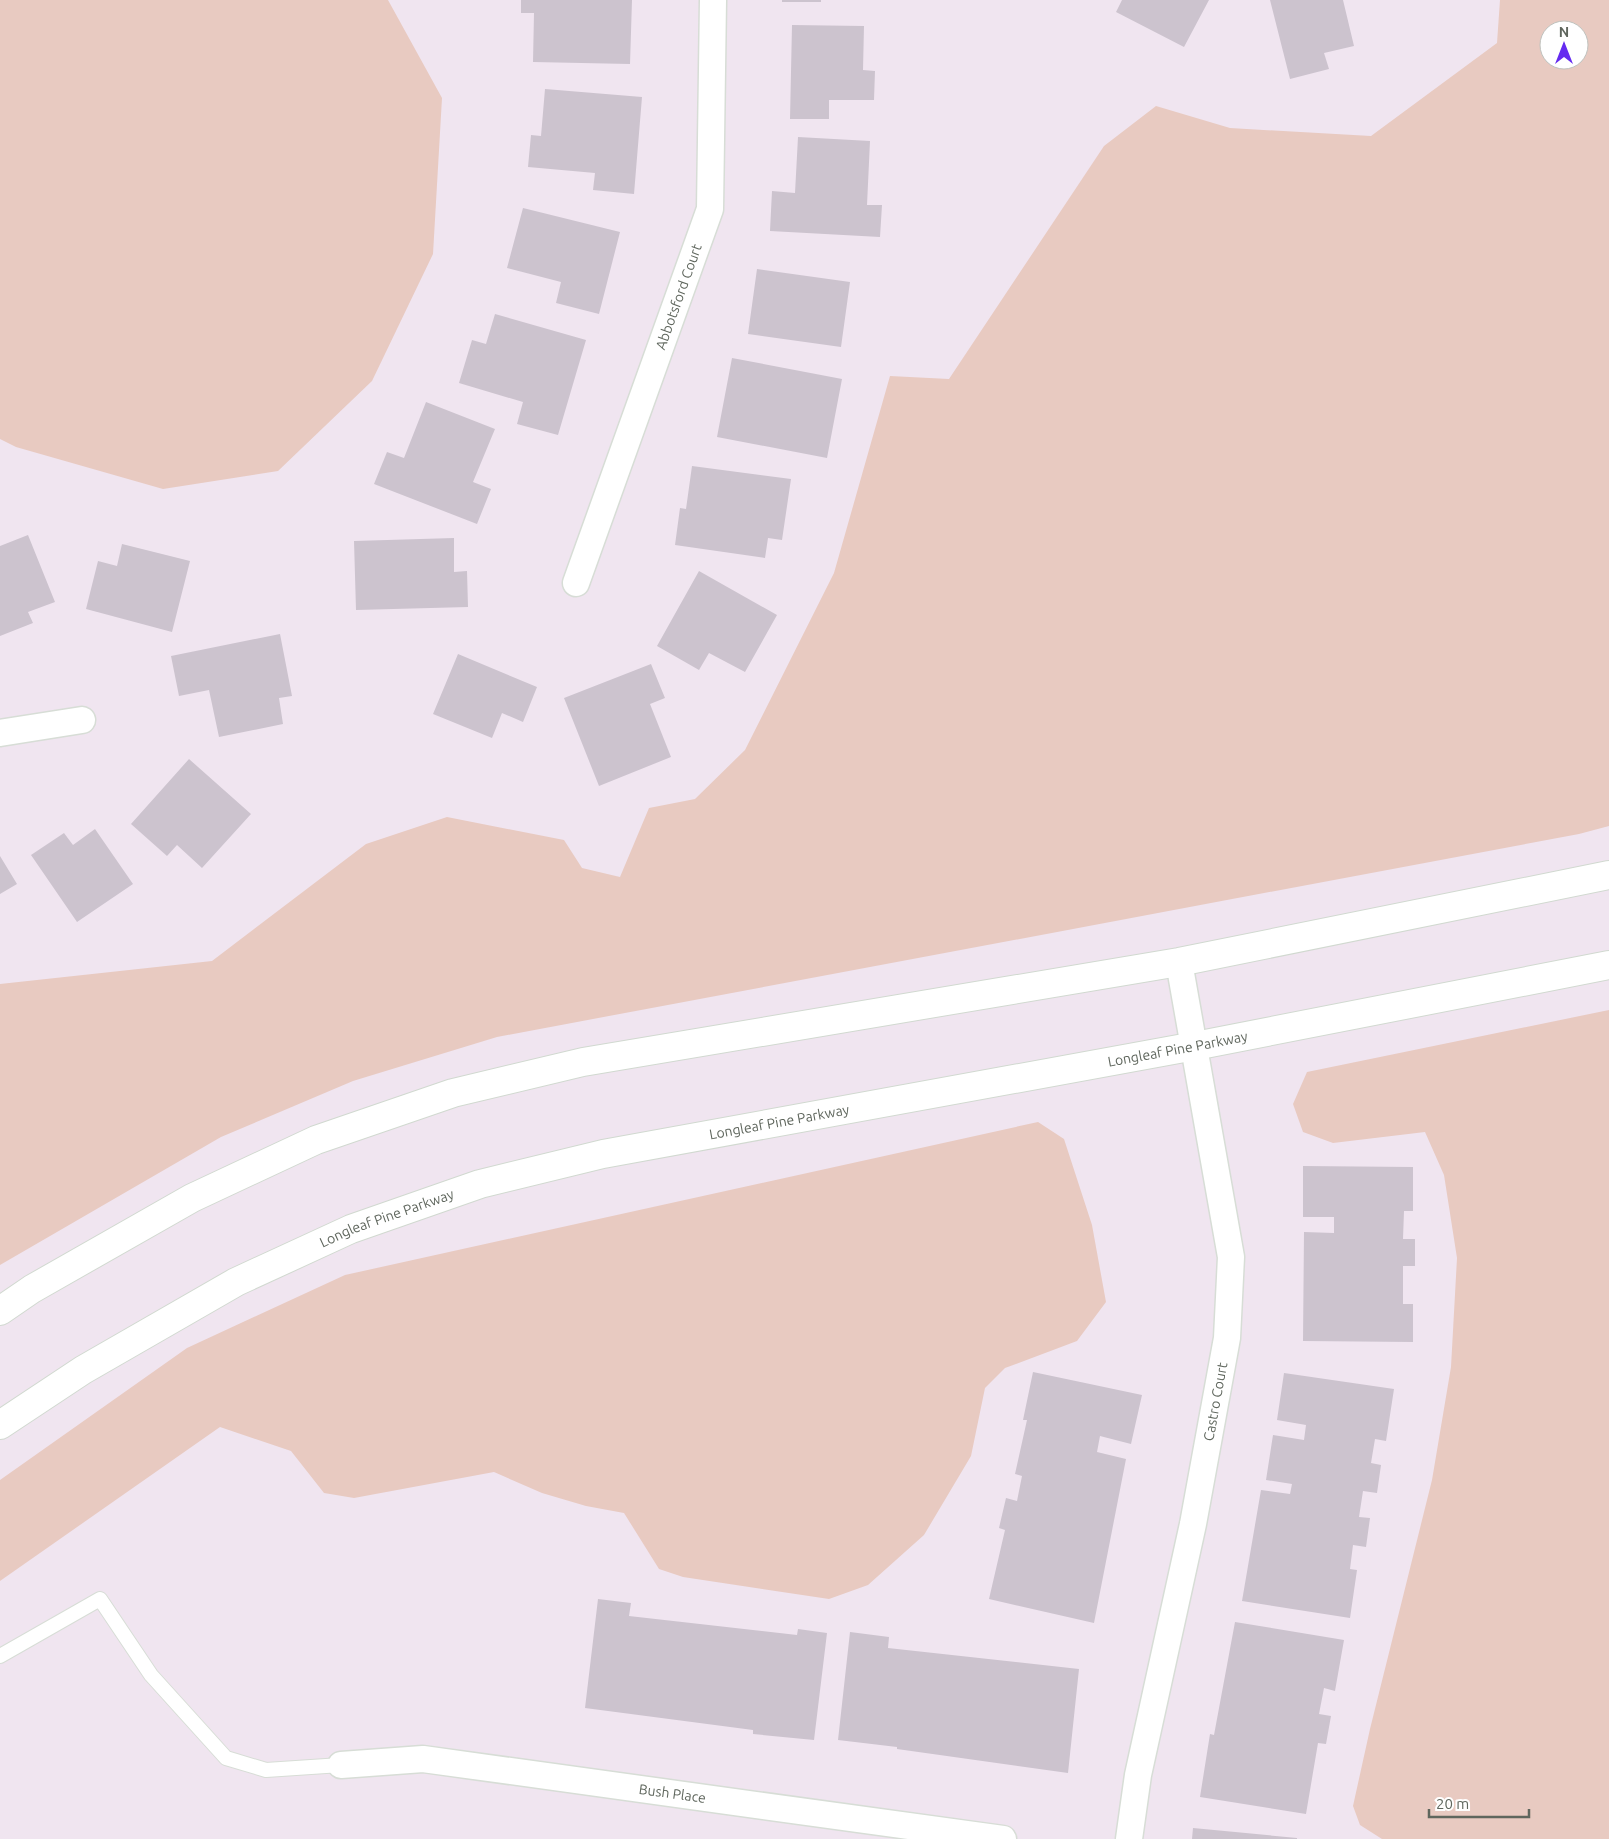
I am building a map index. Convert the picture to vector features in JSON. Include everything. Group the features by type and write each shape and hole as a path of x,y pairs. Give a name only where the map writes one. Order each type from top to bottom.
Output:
{"main road":[{"path":"0,1311 32,1289 192,1198 316,1140 453,1093 583,1062 1179,962 1609,875"},
{"name":"Longleaf Pine Parkway","path":"0,1425 82,1370 236,1282 351,1228 480,1184 603,1154 1195,1046 1609,965"}],"street":[{"name":"Abbotsford Court","path":"576,583 710,209 712,0"},
{"path":"0,733 82,720"},
{"name":"Castro Court","path":"1129,1839 1138,1775 1193,1524 1227,1338 1230,1257 1179,962"},
{"name":"Bush Place","path":"341,1765 423,1759 1002,1839"}],"lane":[{"path":"0,1656 100,1600 151,1675 226,1758 266,1770 341,1765"}],"shaded area":[{"path":"0,0 388,0 442,98 433,254 372,381 278,471 163,489 16,447 0,439"},
{"path":"1500,0 1609,0 1609,826 1579,834 497,1037 353,1081 221,1137 0,1265 0,984 212,961 366,844 447,817 564,840 582,868 620,877 649,808 695,799 745,750 834,573 890,376 949,379 1104,146 1156,106 1230,128 1371,136 1497,43"},
{"path":"1609,1010 1609,1839 1382,1839 1360,1825 1353,1806 1370,1729 1432,1480 1451,1367 1457,1258 1444,1175 1425,1132 1333,1143 1303,1132 1293,1104 1307,1072"},
{"path":"1038,1122 1064,1139 1092,1225 1106,1302 1077,1341 1005,1368 985,1388 971,1456 924,1535 868,1585 829,1599 683,1577 659,1569 624,1513 586,1506 542,1493 494,1472 354,1498 324,1493 291,1451 220,1427 0,1581 0,1480 187,1348 345,1275"}],"building":[{"path":"521,0 632,0 630,64 533,62 534,13 521,13"},
{"path":"782,0 821,0 821,2 782,2"},
{"path":"1122,0 1209,0 1184,47 1116,12"},
{"path":"1270,0 1343,0 1354,46 1324,53 1329,69 1290,79"},
{"path":"792,25 864,26 863,70 875,71 874,100 829,100 829,119 790,119"},
{"path":"545,89 642,97 634,194 593,190 595,173 528,167 531,135 541,136"},
{"path":"798,137 870,141 867,205 882,205 880,237 770,231 772,191 795,193"},
{"path":"523,208 620,232 599,314 556,303 561,282 507,268"},
{"path":"757,269 850,282 841,347 748,334"},
{"path":"495,314 586,340 558,435 517,424 523,402 459,383 472,340 486,344"},
{"path":"732,358 842,379 827,458 717,437"},
{"path":"426,402 495,429 473,482 491,489 477,524 374,484 387,452 404,458"},
{"path":"692,466 791,479 782,540 768,538 765,558 675,545 680,508 686,509"},
{"path":"28,535 55,602 28,612 33,623 0,636 0,546"},
{"path":"454,538 454,572 467,571 468,607 356,610 354,541"},
{"path":"122,544 190,561 172,632 86,609 98,561 117,566"},
{"path":"699,571 777,615 745,672 709,653 699,670 657,646"},
{"path":"280,634 292,696 279,698 283,724 219,737 209,690 179,696 171,656"},
{"path":"458,654 537,687 523,722 502,713 492,738 433,714"},
{"path":"651,664 665,698 650,704 671,757 599,786 564,698"},
{"path":"189,759 251,814 202,868 177,845 167,856 131,824"},
{"path":"95,829 133,884 77,922 31,855 64,833 73,845"},
{"path":"0,856 17,884 0,894"},
{"path":"1303,1166 1413,1167 1413,1211 1404,1211 1403,1239 1415,1239 1415,1266 1403,1266 1403,1304 1413,1304 1413,1342 1303,1341 1304,1232 1334,1233 1334,1217 1303,1217"},
{"path":"1033,1372 1142,1395 1131,1444 1100,1436 1097,1452 1126,1459 1094,1623 989,1599 1005,1530 999,1528 1006,1498 1017,1501 1022,1476 1015,1474 1027,1420 1023,1420"},
{"path":"1284,1373 1394,1389 1386,1441 1375,1439 1371,1463 1381,1465 1377,1493 1363,1491 1359,1517 1370,1518 1366,1547 1353,1545 1350,1569 1357,1570 1350,1618 1242,1601 1261,1490 1290,1494 1292,1484 1266,1480 1273,1435 1304,1440 1306,1425 1277,1420"},
{"path":"598,1599 631,1603 629,1616 797,1635 798,1629 827,1633 814,1740 753,1734 753,1730 585,1708"},
{"path":"1235,1622 1344,1640 1335,1691 1324,1688 1319,1714 1331,1716 1326,1744 1318,1743 1306,1814 1200,1797 1210,1734 1214,1735"},
{"path":"850,1632 889,1637 888,1648 1079,1669 1068,1773 838,1740"},
{"path":"1193,1828 1297,1838 1297,1839 1192,1839"}]}
